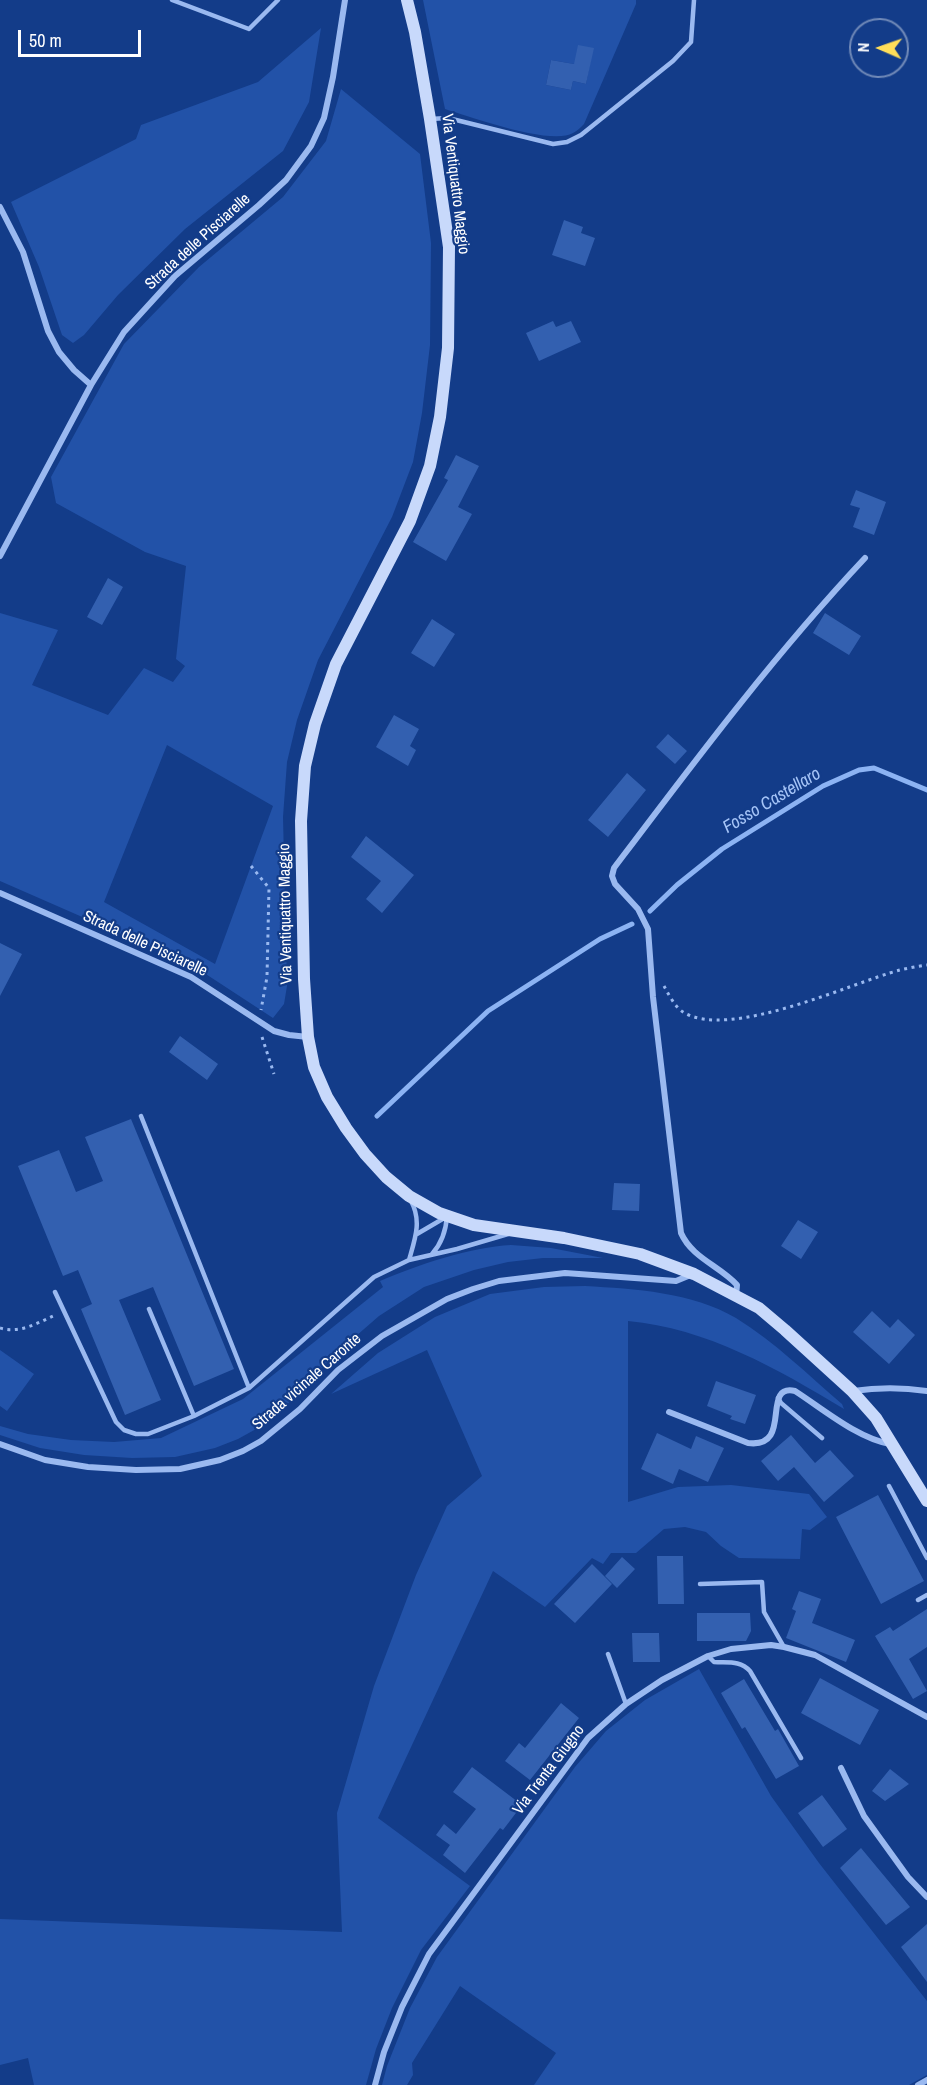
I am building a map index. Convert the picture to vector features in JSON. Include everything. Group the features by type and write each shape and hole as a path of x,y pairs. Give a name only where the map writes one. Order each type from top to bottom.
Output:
{"main road":[{"name":"Via Ventiquattro Maggio","path":"407,0 430,119 449,247 448,348 440,417 430,466 410,521 336,664 315,724 305,766 301,821 304,979 308,1037 314,1067 327,1097 345,1128 386,1177 409,1196 447,1216 474,1225 519,1231 640,1254 694,1274 759,1308 852,1391 876,1418 927,1501"}],"street":[{"name":"Strada delle Pisciarelle","path":"0,556 91,385 124,332 175,276 259,206 286,180 311,146 324,118 345,0"},
{"path":"0,207 23,252 48,331 59,352 91,385"},
{"path":"736,1296 738,1285 727,1274 686,1244 681,1233 648,929 638,909 615,884 612,876 614,868 744,700 819,607 865,558"},
{"name":"Strada delle Pisciarelle","path":"0,894 191,977 274,1031 308,1037"},
{"name":"Strada vicinale Caronte","path":"0,1444 45,1460 88,1467 136,1470 180,1469 220,1460 261,1441 300,1409 338,1370 382,1336 447,1299 473,1288 530,1276 566,1273 676,1281 694,1274"},
{"path":"852,1391 879,1387 901,1387 927,1391"},
{"path":"669,1412 748,1443 756,1444 765,1442 775,1428 778,1398 781,1392 788,1389 795,1391 859,1433 876,1441 893,1444"},
{"name":"Via Trenta Giugno","path":"375,2085 384,2052 402,2007 429,1954 588,1738 626,1704 662,1680 708,1656 731,1649 771,1645 815,1655 927,1717"},
{"path":"841,1768 864,1816 908,1877 927,1897"},
{"path":"918,2085 927,2080"}],"lane":[{"path":"172,0 249,29 278,0"},
{"path":"430,119 448,118 553,144 567,142 581,135 673,61 691,42 694,0"},
{"path":"141,1116 249,1388"},
{"path":"409,1196 417,1212 417,1234 409,1260"},
{"path":"417,1234 447,1216"},
{"path":"432,1254 439,1247 446,1230 447,1216"},
{"path":"55,1292 116,1422 124,1430 136,1434 148,1434 194,1416 249,1388 374,1277 409,1260 519,1231"},
{"path":"149,1309 194,1416"},
{"path":"778,1398 822,1438"},
{"path":"889,1486 927,1558"},
{"path":"699,1584 762,1582 764,1612 784,1647"},
{"path":"918,1600 927,1595"},
{"path":"608,1654 626,1704"},
{"path":"708,1656 714,1662 744,1664 801,1758"}],"path":[{"path":"251,866 269,888 267,977 257,1022 274,1074"},
{"path":"652,981 658,981 663,985 683,1012 703,1019 723,1020 795,1006 901,970 927,964"},
{"path":"0,1328 29,1327 64,1311"}],"shaded area":[{"path":"423,0 636,0 584,124 574,132 562,136 530,133 491,124 445,109","holes":["593,48 586,84 573,81 571,90 546,85 551,60 574,64"]},
{"path":"321,28 309,102 283,151 185,229 118,295 84,335 73,343 62,335 39,267 11,202 136,139 141,125 258,82"},
{"path":"341,89 420,154 431,243 430,345 422,413 413,462 392,517 318,660 297,720 287,762 283,817 287,986 284,1004 273,1018 192,965 0,881 0,613 58,630 32,685 108,715 144,668 173,682 185,666 176,659 186,566 145,552 56,503 51,477 124,344 199,267 283,197 326,141","holes":["167,745 273,806 215,964 104,902"]},
{"path":"511,1245 551,1248 603,1258 543,1258 508,1262 474,1270 424,1287 379,1316 333,1356 296,1397 256,1429 215,1448 175,1457 132,1458 84,1455 40,1448 0,1435 0,1426 28,1434 71,1440 114,1442 161,1438 243,1399 383,1287 380,1281 444,1258 479,1249"},
{"path":"585,1286 663,1293 719,1309 764,1337 842,1404 844,1409 767,1365 713,1341 657,1325 628,1321 628,1502 678,1487 731,1485 809,1494 827,1517 810,1530 802,1529 800,1559 739,1558 706,1532 685,1527 664,1529 636,1553 611,1553 603,1564 592,1558 545,1607 493,1571 378,1818 470,1886 421,1950 392,2008 376,2049 366,2085 34,2085 28,2058 0,2065 0,1919 342,1932 337,1813 374,1686 416,1575 447,1506 482,1476 427,1350 331,1394 378,1353 435,1317 490,1294 544,1287"},
{"path":"0,1350 34,1374 7,1411 0,1406"},
{"path":"699,1669 771,1796 819,1863 927,2001 927,2075 909,2085 534,2085 556,2053 460,1986 412,2063 413,2075 407,2085 382,2085 410,2008 437,1957 575,1767 606,1731 645,1700"}],"building":[{"path":"578,45 594,48 586,84 573,81 571,90 546,85 551,60 574,64"},
{"path":"564,220 583,227 581,233 595,238 585,266 552,255"},
{"path":"553,321 556,327 571,321 581,342 539,361 526,333"},
{"path":"456,455 479,466 458,507 472,514 446,561 413,542 448,480 444,478"},
{"path":"856,490 886,502 874,535 853,527 860,508 850,505"},
{"path":"108,578 123,587 102,625 87,617"},
{"path":"825,613 861,636 849,655 813,633"},
{"path":"432,619 455,634 434,667 411,653"},
{"path":"394,715 419,729 410,746 416,750 408,766 376,747"},
{"path":"668,734 687,751 675,764 656,747"},
{"path":"627,773 646,790 608,837 588,820"},
{"path":"366,836 414,875 382,913 366,899 381,881 351,857"},
{"path":"0,943 22,954 0,996"},
{"path":"180,1036 218,1064 207,1080 169,1052"},
{"path":"131,1119 234,1369 194,1386 153,1287 119,1300 161,1400 125,1415 81,1309 92,1304 78,1270 63,1276 18,1166 59,1150 76,1192 103,1181 85,1137"},
{"path":"614,1183 640,1184 639,1211 612,1210"},
{"path":"798,1220 818,1232 801,1259 781,1246"},
{"path":"872,1311 890,1328 898,1319 915,1335 889,1364 853,1332"},
{"path":"716,1381 756,1395 745,1424 730,1419 732,1416 707,1406"},
{"path":"657,1433 691,1449 696,1436 724,1448 708,1482 679,1469 673,1484 641,1469"},
{"path":"791,1435 815,1463 830,1450 854,1476 824,1502 794,1467 778,1481 761,1461"},
{"path":"878,1495 924,1581 881,1604 836,1517"},
{"path":"657,1556 683,1556 684,1604 658,1604"},
{"path":"622,1557 635,1569 617,1588 605,1576"},
{"path":"592,1564 612,1584 575,1623 554,1604"},
{"path":"799,1591 821,1599 812,1623 855,1640 846,1662 786,1638 796,1611 792,1609"},
{"path":"927,1609 927,1647 909,1659 927,1691 913,1699 875,1636 890,1627 893,1631"},
{"path":"697,1613 750,1613 751,1631 746,1641 697,1641"},
{"path":"632,1633 659,1633 660,1662 633,1662"},
{"path":"820,1678 879,1710 860,1745 801,1713"},
{"path":"744,1679 775,1731 778,1729 799,1766 776,1779 745,1727 742,1729 721,1693"},
{"path":"561,1703 579,1718 530,1780 505,1761 519,1743 525,1748"},
{"path":"472,1767 522,1805 503,1830 500,1828 465,1873 443,1855 450,1845 436,1835 444,1824 456,1834 476,1809 453,1792"},
{"path":"890,1769 909,1784 885,1801 872,1791"},
{"path":"822,1795 847,1829 823,1847 798,1813"},
{"path":"861,1848 910,1907 886,1925 840,1868"},
{"path":"927,1924 927,1982 901,1947"}],"waterway":[{"name":"Fosso Castellaro","path":"650,911 677,885 722,849 823,786 859,770 874,768 927,790"},
{"name":"Fosso Castellaro","path":"377,1116 488,1011 600,939 632,924"}]}
